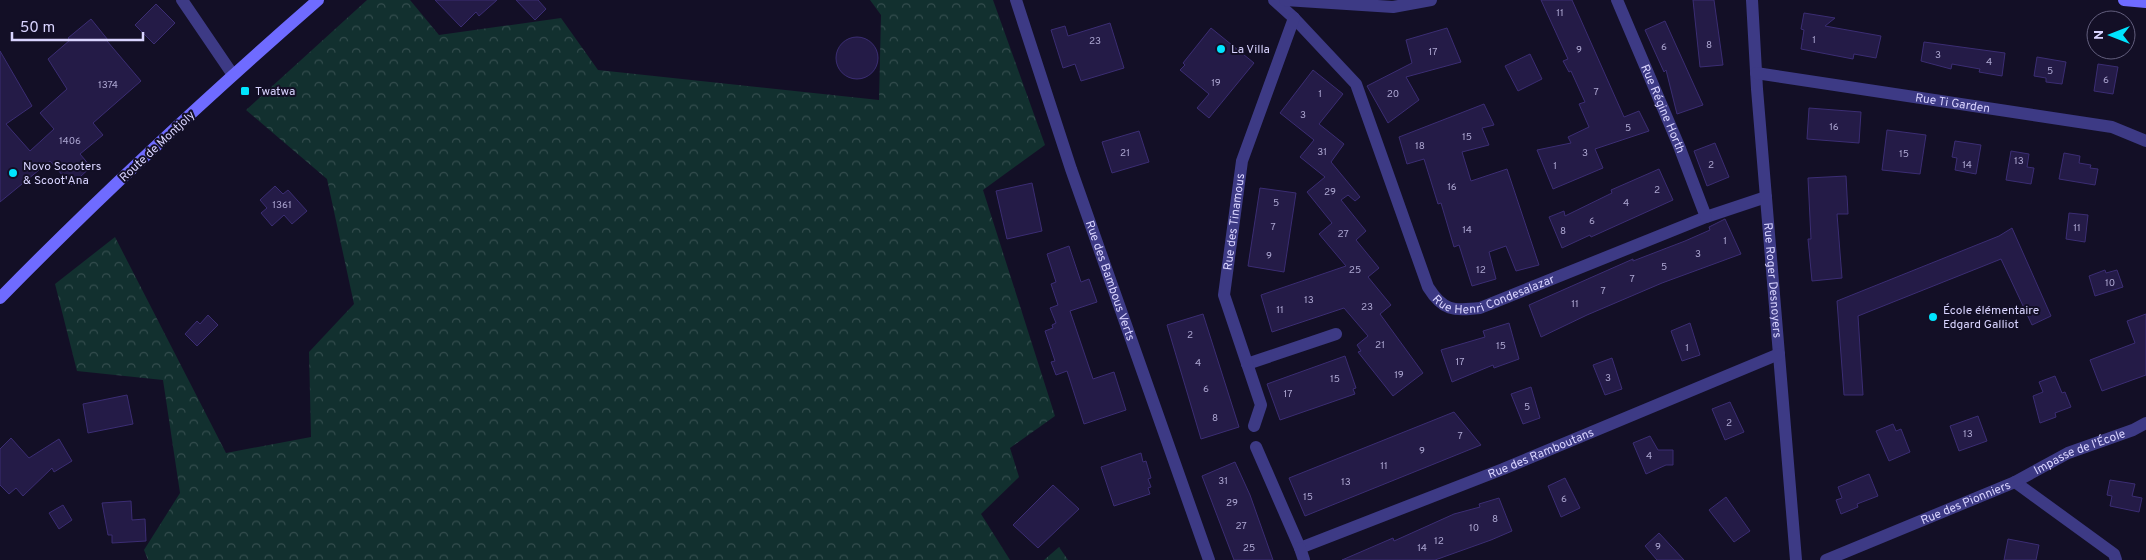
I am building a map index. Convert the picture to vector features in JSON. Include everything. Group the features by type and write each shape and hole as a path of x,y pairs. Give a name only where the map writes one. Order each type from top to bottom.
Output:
{"main road":[{"name":"Route de Montjoly","path":"0,298 43,254 233,74 318,0"},
{"path":"2124,0 2146,2"}],"street":[{"path":"182,0 233,74"},
{"name":"Rue des Bambous Verts","path":"1016,0 1071,169 1209,560"},
{"name":"Rue Henri Condesalazar","path":"1274,0 1294,18 1356,84 1428,287 1438,302 1459,310 1480,308 1706,217 1766,197"},
{"path":"1285,0 1393,8 1431,0"},
{"name":"Rue Régine Horth","path":"1617,0 1679,146 1706,217"},
{"name":"Rue Roger Desnoyers","path":"1752,0 1756,73 1796,560"},
{"name":"Rue des Tinamous","path":"1254,426 1261,406 1224,295 1242,160 1294,18"},
{"name":"Rue Ti Garden","path":"1756,73 2112,127 2146,141"},
{"path":"1247,364 1336,334"},
{"name":"Rue des Ramboutans","path":"1256,447 1302,554 1779,354"},
{"name":"Impasse de l'École","path":"2015,482 2068,453 2133,430 2146,423"},
{"name":"Rue des Pionniers","path":"1826,560 2015,482 2114,554 2116,560"}],"green space":[{"path":"367,0 410,0 439,35 561,18 598,70 879,100 881,15 870,0 993,0 1045,145 983,190 1055,416 1010,448 1019,477 981,514 1010,560 148,560 144,550 180,493 163,380 77,371 55,284 115,237 226,453 311,437 309,352 354,304 327,179 246,110"},
{"path":"1059,547 1068,560 1044,560"}],"building":[{"path":"435,0 497,0 479,16 476,12 461,27"},
{"path":"516,0 538,0 546,9 535,20"},
{"path":"1541,0 1572,0 1624,117 1639,111 1649,131 1595,149 1603,168 1553,189 1537,150 1571,143 1568,137 1589,127 1579,104 1585,102 1571,71 1569,72 1563,61 1568,59"},
{"path":"1693,0 1714,0 1723,65 1700,67"},
{"path":"156,4 175,23 154,44 135,25"},
{"path":"1804,13 1835,18 1825,26 1881,36 1876,58 1854,54 1853,59 1801,49 1804,30 1801,29"},
{"path":"91,19 141,81 93,123 103,135 80,154 91,167 71,185 50,161 0,202 0,51 32,106 6,124 30,151 54,129 40,113 67,89 48,59 70,40 68,38"},
{"path":"1665,21 1703,105 1677,114 1666,70 1664,72 1645,30"},
{"path":"1110,23 1124,68 1081,81 1075,64 1063,68 1051,30 1065,26 1068,36"},
{"path":"1211,28 1254,63 1209,118 1197,108 1209,94 1180,70 1185,65 1183,63"},
{"path":"1447,28 1461,62 1406,77 1419,100 1388,123 1367,86 1412,63 1406,40"},
{"path":"857,37 872,43 878,58 872,73 857,79 842,73 836,58 842,43"},
{"path":"1924,42 2005,53 2002,76 1979,72 1980,69 1952,64 1951,69 1921,61"},
{"path":"1530,54 1542,79 1518,91 1505,66"},
{"path":"2037,57 2066,62 2062,84 2046,82 2046,78 2034,76"},
{"path":"2098,64 2118,67 2113,94 2094,91"},
{"path":"1313,70 1343,94 1319,124 1344,144 1331,162 1360,197 1355,201 1348,195 1341,200 1366,231 1356,240 1379,268 1368,277 1391,305 1380,314 1423,373 1393,396 1358,352 1361,351 1357,345 1368,336 1344,308 1272,332 1261,295 1346,266 1319,234 1332,223 1307,192 1325,177 1300,157 1314,140 1280,113"},
{"path":"1484,104 1494,125 1482,128 1489,145 1462,152 1471,181 1507,169 1539,265 1516,271 1506,246 1489,252 1496,279 1472,286 1459,245 1454,247 1441,203 1438,204 1424,159 1407,164 1399,137"},
{"path":"1809,108 1861,112 1859,143 1807,139"},
{"path":"1887,130 1926,135 1920,174 1882,170"},
{"path":"1139,131 1149,162 1112,173 1102,142"},
{"path":"1955,141 1981,145 1976,174 1955,170 1957,158 1952,157"},
{"path":"1715,143 1729,177 1707,186 1694,151"},
{"path":"2011,151 2029,154 2027,167 2034,168 2031,184 2006,180"},
{"path":"2064,153 2080,156 2079,163 2091,165 2090,168 2098,169 2095,185 2059,179"},
{"path":"1659,169 1673,200 1562,248 1549,217 1564,211 1565,216 1612,193 1611,190"},
{"path":"1846,176 1848,214 1837,214 1842,278 1812,281 1808,239 1811,239 1808,178"},
{"path":"1032,183 1042,231 1007,239 996,191"},
{"path":"275,186 283,194 288,190 307,211 292,224 284,215 272,226 261,213 267,208 260,200"},
{"path":"1260,188 1296,193 1284,272 1248,266"},
{"path":"2069,213 2088,215 2085,242 2066,239"},
{"path":"1725,219 1741,254 1662,283 1541,337 1529,305 1633,259 1633,261 1685,241 1710,230 1709,227"},
{"path":"2012,228 2051,316 2032,325 2001,259 1858,316 1863,395 1844,395 1837,301 1999,236"},
{"path":"1069,246 1081,282 1089,279 1097,302 1070,311 1093,379 1114,372 1126,410 1084,424 1067,371 1056,375 1051,362 1055,361 1045,331 1053,328 1052,325 1056,323 1050,308 1058,305 1051,284 1056,282 1047,254"},
{"path":"2105,270 2106,273 2117,270 2123,287 2095,296 2089,276"},
{"path":"1203,314 1239,427 1201,439 1167,325"},
{"path":"2146,314 2146,375 2102,391 2090,360 2135,343 2127,321"},
{"path":"208,315 218,325 197,346 185,334 197,321 200,324"},
{"path":"1509,323 1519,359 1494,368 1493,365 1452,382 1441,350 1485,337 1483,331"},
{"path":"1690,323 1700,355 1682,361 1671,331"},
{"path":"1345,356 1356,388 1353,389 1355,394 1280,420 1267,384"},
{"path":"1612,358 1622,389 1605,395 1593,365"},
{"path":"2055,376 2062,393 2065,392 2071,407 2055,413 2056,417 2040,423 2033,396 2043,392 2039,382"},
{"path":"1531,387 1540,418 1523,424 1511,394"},
{"path":"127,395 133,424 88,433 83,404"},
{"path":"1730,402 1744,432 1725,440 1712,409"},
{"path":"1454,412 1481,445 1305,516 1289,478"},
{"path":"1978,416 1987,441 1959,451 1950,426"},
{"path":"1893,424 1896,431 1901,429 1910,452 1889,461 1876,431"},
{"path":"1650,436 1658,450 1673,450 1673,465 1666,465 1646,474 1633,443"},
{"path":"11,438 29,458 59,439 72,461 54,472 52,468 23,496 16,488 9,494 0,485 0,449"},
{"path":"1141,453 1143,462 1146,461 1151,478 1148,479 1151,487 1148,488 1150,494 1114,506 1101,467"},
{"path":"1235,462 1250,495 1273,560 1234,560 1202,476"},
{"path":"1869,474 1878,496 1857,504 1858,507 1841,514 1836,500 1842,498 1838,487"},
{"path":"1565,478 1580,508 1561,517 1548,486"},
{"path":"2110,480 2135,484 2132,496 2142,498 2139,512 2110,506 2112,496 2107,495"},
{"path":"1053,485 1079,509 1038,548 1013,525"},
{"path":"1726,497 1750,531 1734,542 1709,510"},
{"path":"1499,498 1512,531 1491,540 1435,560 1342,560 1393,538 1394,541 1454,514 1480,507 1479,504"},
{"path":"131,501 132,520 145,519 146,541 112,543 112,535 108,535 102,503"},
{"path":"63,505 72,520 59,529 49,513"},
{"path":"1659,533 1684,560 1657,560 1645,546"},
{"path":"2008,539 2039,545 2036,560 2004,560"}],"place":[{"name":"La Villa","path":"1221,49"},
{"name":"Twatwa","path":"245,91"},
{"name":"Novo Scooters & Scoot'Ana","path":"13,173"},
{"name":"École élémentaire Edgard Galliot","path":"1933,317"}]}
